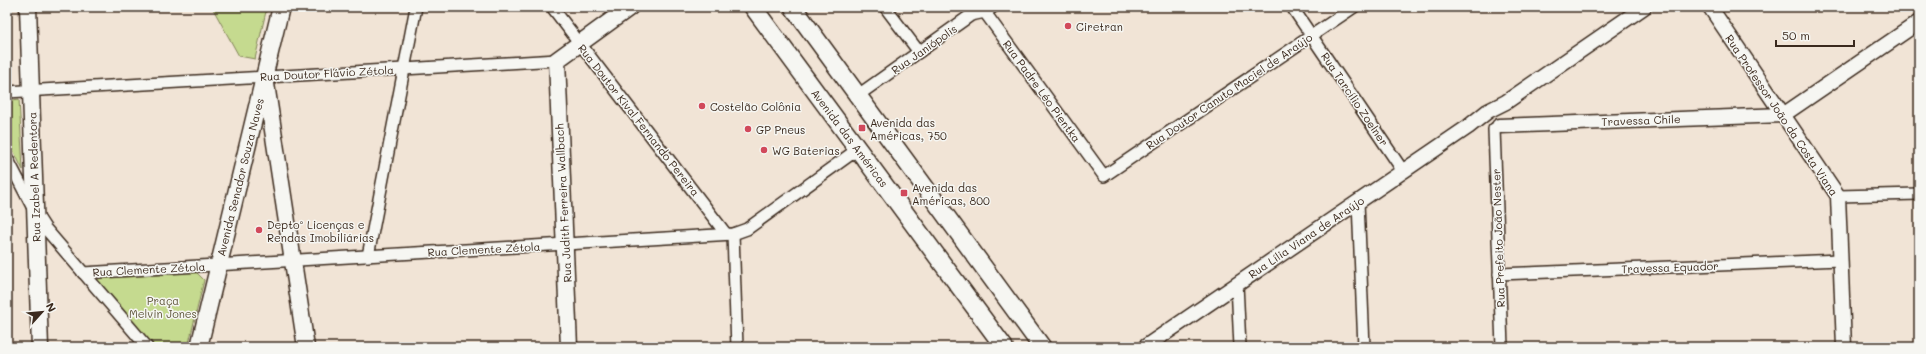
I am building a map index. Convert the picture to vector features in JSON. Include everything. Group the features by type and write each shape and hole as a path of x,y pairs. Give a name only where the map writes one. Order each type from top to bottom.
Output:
{"main road":[{"name":"Rua Izabel A Redentora","path":"28,7 40,347"},
{"name":"Avenida Senador Souza Naves","path":"199,347 281,7"},
{"path":"557,60 630,7"},
{"name":"Avenida das Américas","path":"753,7 1004,347"},
{"path":"793,7 1042,347"},
{"name":"Rua Judith Ferreira Wallbach","path":"557,60 569,347"},
{"path":"264,77 306,347"}],"street":[{"path":"368,256 416,7"},
{"name":"Rua Doutor Kival Fernando Pereira","path":"552,7 730,234"},
{"path":"885,7 919,52"},
{"name":"Rua Tarcílio Zoelner","path":"1292,7 1403,171"},
{"name":"Rua Doutor Canuto Maciel de Araújo","path":"1104,176 1354,7"},
{"name":"Rua Lília Viana de Araújo","path":"1145,347 1403,171 1468,128 1494,116 1644,7"},
{"name":"Rua Professor João da Costa Viana","path":"1710,7 1838,196 1844,347"},
{"name":"Rua Janiópolis","path":"857,96 971,15 986,9"},
{"name":"Rua Padre Léo Pientka","path":"986,9 1104,176"},
{"path":"1783,115 1919,22"},
{"name":"Rua Doutor Flávio Zétola","path":"7,92 557,60"},
{"name":"Travessa Chile","path":"1494,116 1783,115"},
{"name":"Rua Prefeito João Nester","path":"1494,116 1502,347"},
{"name":"Rua Clemente Zétola","path":"83,273 730,234 747,229 858,149"},
{"path":"7,158 36,214 83,273 147,347"},
{"path":"1838,196 1919,194"},
{"path":"1358,202 1364,347"},
{"path":"730,234 737,347"},
{"name":"Travessa Equador","path":"1499,274 1840,260"},
{"path":"1238,284 1240,347"}],"green space":[{"path":"212,7 267,7 255,59 239,56"},
{"path":"19,99 23,170 7,138 7,101"},
{"name":"Praça Melvin Jones","path":"194,270 204,280 188,347 153,347 94,278"}],"place":[{"name":"Ciretran","path":"1068,26"},
{"name":"Costelão Colônia","path":"702,106"},
{"name":"Avenida das Américas, 750","path":"862,128"},
{"name":"GP Pneus","path":"748,129"},
{"name":"WG Baterias","path":"764,150"},
{"name":"Avenida das Américas, 800","path":"904,193"},
{"name":"Deptoº Licenças e Rendas Imobiliárias","path":"259,230"}]}
